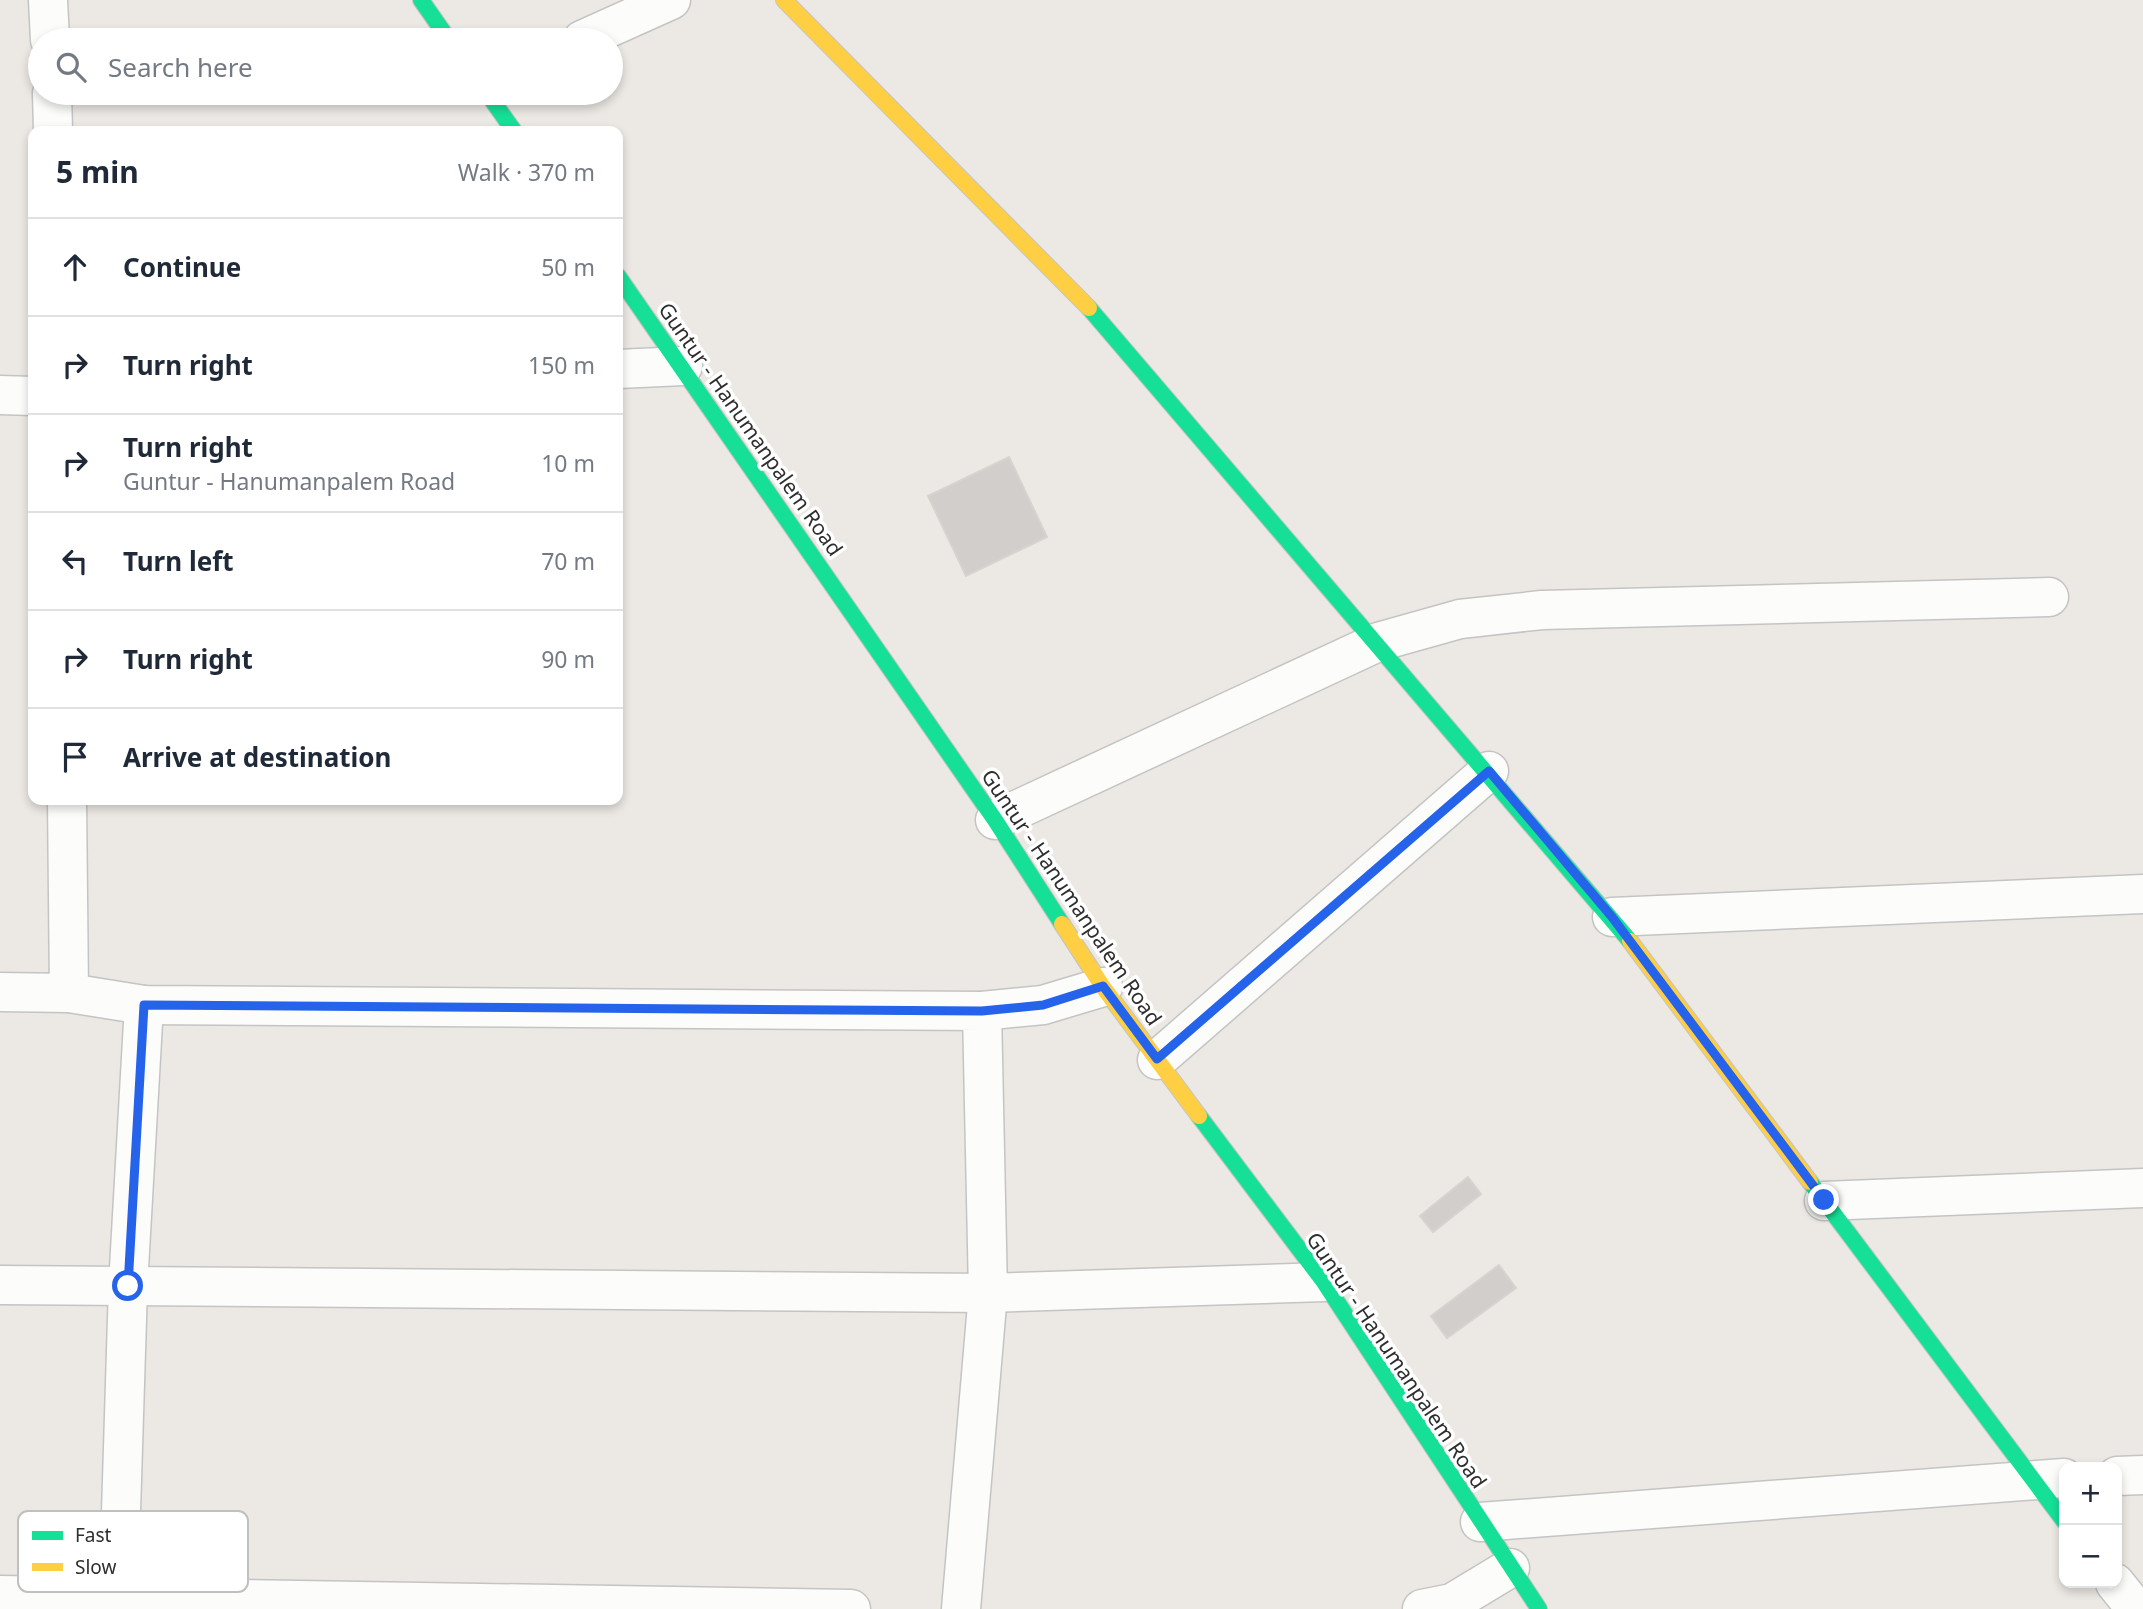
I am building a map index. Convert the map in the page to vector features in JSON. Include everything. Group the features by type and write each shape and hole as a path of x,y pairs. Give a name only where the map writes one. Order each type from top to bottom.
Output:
{"street":[{"path":"48,0 49,28"},
{"path":"421,0 441,28"},
{"path":"609,28 671,0"},
{"path":"784,0 1106,325 1489,771 1612,917 1824,1200 2047,1478 2059,1508"},
{"path":"52,105 53,126"},
{"path":"496,105 510,126"},
{"name":"Guntur - Hanumanpalem Road","path":"623,283 995,820 1103,986 1324,1282 1539,1609"},
{"path":"623,369 683,366"},
{"path":"0,396 28,396"},
{"path":"995,820 1378,642 1460,620 1542,610 2049,597"},
{"path":"1157,1059 1489,771"},
{"path":"67,805 69,993"},
{"path":"1612,917 2143,894"},
{"path":"0,992 69,993 144,1005 982,1011 1043,1005 1103,986"},
{"path":"121,1511 128,1286 144,1005"},
{"path":"961,1609 988,1293 982,1011"},
{"path":"1824,1200 2143,1188"},
{"path":"0,1285 988,1293 1324,1282"},
{"path":"2122,1476 2143,1475"},
{"path":"1480,1522 2047,1478"},
{"path":"1422,1609 1452,1603 1510,1568"},
{"path":"2119,1588 2136,1609"},
{"path":"0,1595 118,1603 851,1609"}],"building":[{"path":"1009,457 1047,537 966,576 928,496"},
{"path":"1468,1177 1481,1194 1433,1232 1420,1216"},
{"path":"1499,1265 1516,1288 1447,1338 1431,1316"}],"traffic: fast":[{"path":"421,0 441,28"},
{"path":"496,105 510,126"},
{"path":"623,283 995,820 1062,924"},
{"path":"1089,308 1630,941"},
{"path":"1199,1116 1324,1282 1539,1609"},
{"path":"1810,1182 2059,1514"}],"traffic: slow":[{"path":"784,0 1089,308"},
{"path":"1062,924 1103,987 1199,1116"},
{"path":"1630,941 1810,1182"}],"route":[{"path":"128,1286 144,1005 982,1011 1043,1005 1103,986 1157,1059 1489,771 1612,917 1824,1200"}]}
